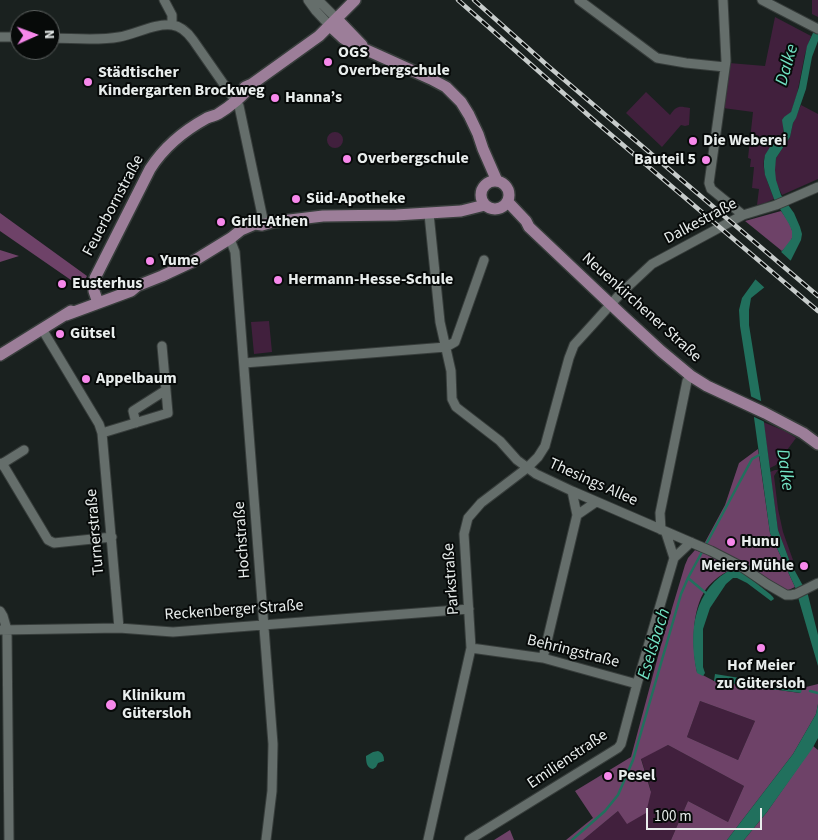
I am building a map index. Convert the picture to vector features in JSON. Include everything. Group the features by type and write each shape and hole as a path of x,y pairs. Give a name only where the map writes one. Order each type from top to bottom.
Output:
{"main road":[{"name":"Feuerbornstraße","path":"97,300 94,286 95,278 150,169 167,147 188,130 209,117 217,115 234,99 249,89 252,84 320,36 355,0"},
{"path":"333,23 368,50 446,87 461,102 478,134 491,182"},
{"path":"491,182 501,182 508,189 509,198 504,205 492,210 483,201 483,188 491,182"},
{"path":"0,355 85,301 97,300 129,285 137,286 162,276 192,262 231,238 258,230 263,225 323,216 431,213 483,201"},
{"name":"Neuenkirchener Straße","path":"504,205 526,221 529,227 690,376 803,433 818,444"}],"street":[{"path":"164,0 172,15 172,25"},
{"path":"308,0 316,12 333,23"},
{"path":"318,0 333,23"},
{"path":"579,0 656,58 725,67"},
{"path":"723,0 726,61 709,183 711,188 743,215"},
{"path":"762,0 814,27"},
{"path":"60,38 110,39 164,25 179,27 189,35 238,106 263,225"},
{"name":"Dalkestraße","path":"611,304 652,264 743,215 776,205 818,188"},
{"name":"Thesings Allee","path":"431,213 440,322 451,370 450,393 456,406 500,441 517,460 536,474 596,502 691,542 742,567 786,595 796,594 818,583"},
{"name":"Hochstraße","path":"231,238 235,252 273,744 272,791 266,840"},
{"path":"244,363 446,347 455,342 484,260"},
{"name":"Parkstraße","path":"428,840 471,648 464,534 468,518 481,503 527,468 538,457 545,446 574,345 611,304"},
{"name":"Turnerstraße","path":"42,330 99,424 102,433 119,628"},
{"path":"102,433 168,413 162,346"},
{"path":"690,376 687,381 660,513 664,531 674,558 691,542"},
{"path":"136,423 132,411 166,390"},
{"path":"24,450 1,464 48,540 54,543 112,538"},
{"path":"543,658 577,515 572,491"},
{"path":"577,515 596,502"},
{"path":"645,523 660,513"},
{"name":"Emilienstraße","path":"469,840 616,750 620,744 674,558"},
{"name":"Reckenberger Straße","path":"4,630 119,628 173,632 469,609"},
{"path":"0,611 3,616 4,630 9,840"},
{"name":"Behringstraße","path":"471,648 543,658 637,684"}],"shaded area":[{"path":"812,0 818,0 818,17 812,14"},
{"path":"775,17 811,36 791,113 783,118 782,137 765,156 766,178 774,199 757,205 759,189 752,188 754,167 750,167 751,159 748,158 753,112 723,108 729,63 765,66"},
{"path":"818,22 818,41 812,57 806,89 793,123 790,137 776,158 775,170 781,195 794,213 800,227 801,240 791,260 766,286 751,298 749,325 778,530 790,562 808,595 818,635 818,666 795,587 770,533 739,310 742,298 755,280 792,238 789,224 774,199 765,175 764,161 770,147 784,133 782,120 791,112 799,87 807,46"},
{"path":"646,92 670,115 679,107 690,108 689,125 681,125 662,147 626,113"},
{"path":"801,105 818,114 818,179 782,195 775,180 776,158 790,137 793,123"},
{"path":"335,132 341,134 343,140 341,146 335,148 329,146 327,140 329,134"},
{"path":"781,211 790,224 793,235 788,245 782,251 745,221"},
{"path":"0,213 87,276 81,287 0,231"},
{"path":"0,250 19,256 0,262"},
{"path":"269,321 272,352 254,354 251,322"},
{"path":"763,422 796,438 776,465 770,468"},
{"path":"758,449 770,533 795,587 784,592 704,544 725,505 739,463"},
{"path":"778,470 774,476 778,509 783,532 793,560 790,562 778,530 770,472"},
{"path":"695,550 714,557 734,568 718,577 706,589 701,598 694,629 694,652 697,672 714,681 800,693 802,688 818,684 816,714 793,754 727,840 671,840 688,801 728,822 744,786 668,745 641,759 651,792 646,813 627,824 618,811 583,840 566,840 593,818 575,791 631,757 661,645 688,558","holes":["700,701 755,721 738,760 687,737"]},
{"path":"734,568 742,572 774,599 771,601 737,578 733,578 726,584 710,608 703,629 703,667 705,673 703,676 697,673 694,658 694,627 697,613 702,599 710,587 720,577"},
{"path":"715,674 802,688 801,693 714,681"},
{"path":"700,701 755,721 738,760 687,737"},
{"path":"818,704 818,738 812,749 767,812 744,840 727,840 793,754 816,714"},
{"path":"668,745 744,786 728,822 688,801 671,840 583,840 618,811 651,791 641,758"},
{"path":"813,746 818,750 818,840 744,840 767,812"},
{"path":"378,751 383,755 384,761 378,763 373,769 369,768 366,756"},
{"path":"510,830 514,840 494,840"}],"pier":[{"path":"779,250 792,262 766,289 754,278"},
{"path":"750,396 763,402 765,422 752,416"}],"waterway":[{"name":"Eselsbach","path":"572,840 605,811 618,795 633,760 681,594 752,459 761,454"},
{"path":"688,578 707,594"},
{"path":"810,691 818,693"}],"railway":[{"path":"458,0 596,122 818,311"},
{"path":"474,0 548,66 818,296"}],"place":[{"name":"OGS Overbergschule","path":"328,62"},
{"name":"Städtischer Kindergarten Brockweg","path":"88,82"},
{"name":"Hanna’s","path":"275,98"},
{"name":"Die Weberei","path":"693,141"},
{"name":"Overbergschule","path":"347,159"},
{"name":"Bauteil 5","path":"706,160"},
{"name":"Süd-Apotheke","path":"296,199"},
{"name":"Grill-Athen","path":"221,222"},
{"name":"Yume","path":"150,261"},
{"name":"Hermann-Hesse-Schule","path":"278,280"},
{"name":"Eusterhus","path":"62,284"},
{"name":"Gütsel","path":"60,334"},
{"name":"Appelbaum","path":"86,379"},
{"name":"Hunu","path":"731,542"},
{"name":"Meiers Mühle","path":"804,566"},
{"name":"Hof Meier zu Gütersloh","path":"761,648"},
{"name":"Klinikum Gütersloh","path":"111,705"},
{"name":"Pesel","path":"608,776"}],"water label":[{"name":"Dalke","path":"788,65"},
{"name":"Dalke","path":"784,470"}]}
